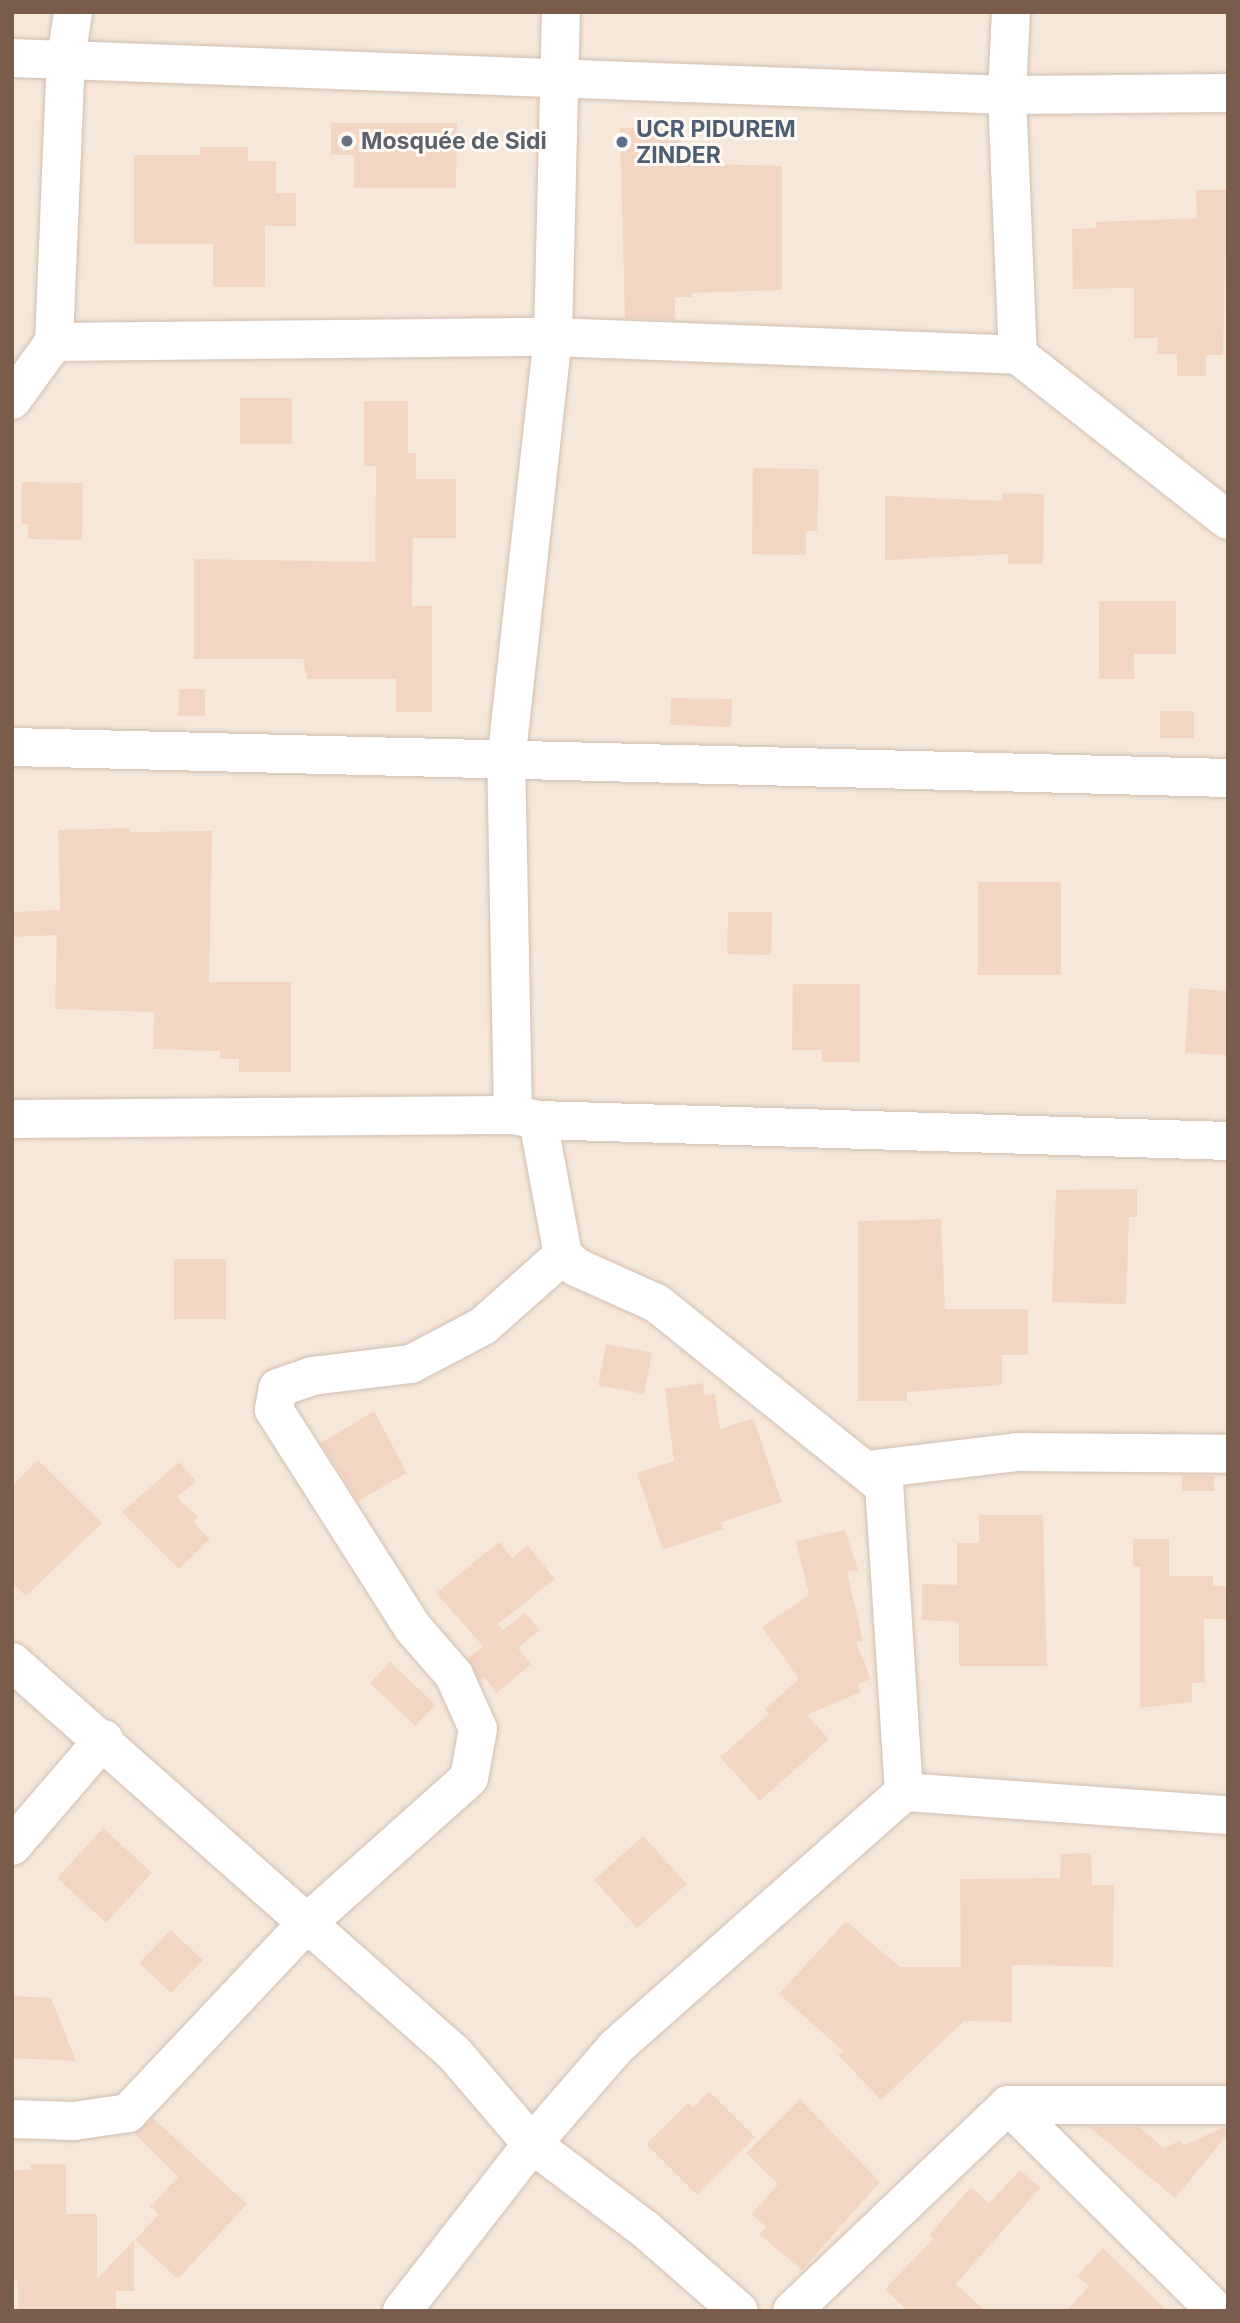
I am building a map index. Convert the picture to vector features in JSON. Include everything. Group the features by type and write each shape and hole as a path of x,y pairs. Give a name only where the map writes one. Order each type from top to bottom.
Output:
{"street":[{"path":"12,400 54,342 66,60 73,12"},
{"path":"561,12 553,337 506,762 525,1117 563,1255 576,1267 656,1303 884,1486 904,1792"},
{"path":"1010,12 1007,95 1018,355"},
{"path":"12,58 559,76 1007,95 1228,93"},
{"path":"54,342 553,337 1018,355 1228,520"},
{"path":"12,747 506,762 1228,778"},
{"path":"12,1119 525,1117 1228,1141"},
{"path":"12,2119 74,2121 128,2113 159,2085 307,1923 469,1778 478,1729 454,1675 412,1628 274,1410 278,1388 312,1376 411,1364 483,1326 563,1255"},
{"path":"867,1470 1018,1452 1228,1454"},
{"path":"12,1662 104,1739 454,2053 532,2144 646,2230 738,2311"},
{"path":"12,1846 104,1739"},
{"path":"402,2311 532,2144 616,2048 904,1792 1228,1815"},
{"path":"1008,2105 1216,2311"},
{"path":"792,2311 1008,2105 1228,2105"}],"shaded area":[{"path":"12,12 1228,12 1228,2311 12,2311"}],"building":[{"path":"331,123 457,123 456,188 354,188 354,155 331,155"},
{"path":"620,128 681,128 681,163 782,166 782,290 692,293 692,297 675,297 675,320 625,318"},
{"path":"200,147 248,147 248,161 276,161 276,193 296,193 296,226 265,226 265,287 213,287 213,244 134,244 134,155 200,155"},
{"path":"1196,190 1227,190 1223,355 1206,355 1206,376 1177,376 1177,354 1157,354 1158,338 1134,338 1134,288 1073,289 1072,229 1096,228 1096,222 1197,218"},
{"path":"240,398 292,398 292,444 240,444"},
{"path":"364,401 408,401 408,453 416,453 416,479 456,479 456,538 413,538 412,606 432,606 432,712 396,712 396,679 307,679 303,659 194,659 194,559 375,562 376,466 364,466"},
{"path":"753,468 819,469 817,531 806,531 806,555 752,554"},
{"path":"22,482 83,483 82,540 28,539 28,524 21,524"},
{"path":"1002,493 1044,494 1043,564 1008,564 1008,554 885,560 885,496 1002,501"},
{"path":"1099,601 1176,601 1176,654 1134,654 1134,679 1099,679"},
{"path":"179,689 205,689 205,716 178,716"},
{"path":"671,698 732,699 731,727 670,725"},
{"path":"1160,711 1194,711 1194,738 1160,738"},
{"path":"130,828 130,832 212,831 209,982 291,982 291,1072 239,1072 239,1059 220,1059 220,1051 153,1049 154,1012 55,1009 57,935 12,937 12,912 60,910 58,830"},
{"path":"978,882 1061,882 1061,975 978,975"},
{"path":"728,912 772,912 771,955 727,954"},
{"path":"793,984 860,984 860,1062 822,1062 822,1050 792,1050"},
{"path":"1189,988 1228,991 1228,1055 1185,1053"},
{"path":"1137,1189 1137,1217 1129,1217 1126,1304 1052,1302 1056,1190"},
{"path":"941,1219 945,1309 1028,1309 1028,1355 1002,1355 1002,1385 907,1392 907,1401 858,1401 858,1221"},
{"path":"174,1259 226,1259 226,1319 174,1319"},
{"path":"606,1344 652,1353 644,1394 598,1385"},
{"path":"703,1383 704,1395 715,1394 720,1429 753,1418 782,1502 721,1522 723,1529 663,1550 637,1473 674,1461 665,1389"},
{"path":"374,1411 407,1473 358,1501 321,1443"},
{"path":"38,1460 102,1523 26,1596 12,1583 12,1486"},
{"path":"179,1462 196,1481 177,1497 198,1517 193,1522 210,1539 179,1569 122,1512"},
{"path":"1182,1475 1214,1476 1214,1491 1182,1491"},
{"path":"979,1515 1043,1515 1047,1666 959,1666 959,1622 922,1620 922,1584 957,1585 957,1543 979,1543"},
{"path":"845,1530 858,1570 847,1572 863,1641 856,1642 871,1679 858,1684 861,1692 807,1715 829,1739 760,1801 720,1757 769,1714 765,1709 799,1679 762,1627 809,1595 796,1541"},
{"path":"1133,1539 1169,1539 1169,1576 1213,1576 1213,1586 1228,1586 1228,1619 1204,1619 1205,1683 1192,1683 1192,1702 1140,1708 1140,1567 1133,1567"},
{"path":"499,1542 512,1558 528,1545 555,1579 498,1624 503,1630 525,1613 540,1630 518,1648 531,1664 497,1693 484,1677 480,1680 468,1658 483,1646 436,1593"},
{"path":"390,1662 436,1705 415,1726 370,1683"},
{"path":"103,1828 152,1873 106,1923 57,1878"},
{"path":"643,1836 687,1884 637,1928 594,1880"},
{"path":"1091,1853 1092,1885 1114,1885 1113,1967 1012,1965 1012,2022 964,2021 881,2100 838,2055 843,2051 779,1994 846,1921 900,1967 961,1967 960,1879 1060,1878 1061,1854"},
{"path":"171,1930 203,1960 171,1993 139,1963"},
{"path":"12,1996 51,1998 76,2061 12,2058"},
{"path":"709,2091 755,2137 697,2195 646,2144 688,2103 693,2108"},
{"path":"800,2099 880,2182 802,2270 759,2234 766,2227 752,2214 778,2184 746,2153"},
{"path":"153,2118 247,2204 178,2279 135,2240 159,2214 150,2207 178,2177 134,2133"},
{"path":"1089,2127 1139,2127 1164,2148 1179,2141 1185,2145 1224,2127 1228,2134 1175,2198"},
{"path":"31,2164 66,2164 66,2214 97,2214 97,2279 134,2240 134,2291 116,2291 116,2311 18,2311 18,2281 12,2281 12,2170 31,2170"},
{"path":"1020,2170 1040,2188 956,2284 985,2311 908,2311 885,2289 933,2239 929,2235 971,2187 989,2203"},
{"path":"1103,2248 1167,2311 1066,2311 1089,2286 1077,2276"}],"place":[{"name":"Mosquée de Sidi","path":"347,141"},
{"name":"UCR PIDUREM ZINDER","path":"622,142"}]}
